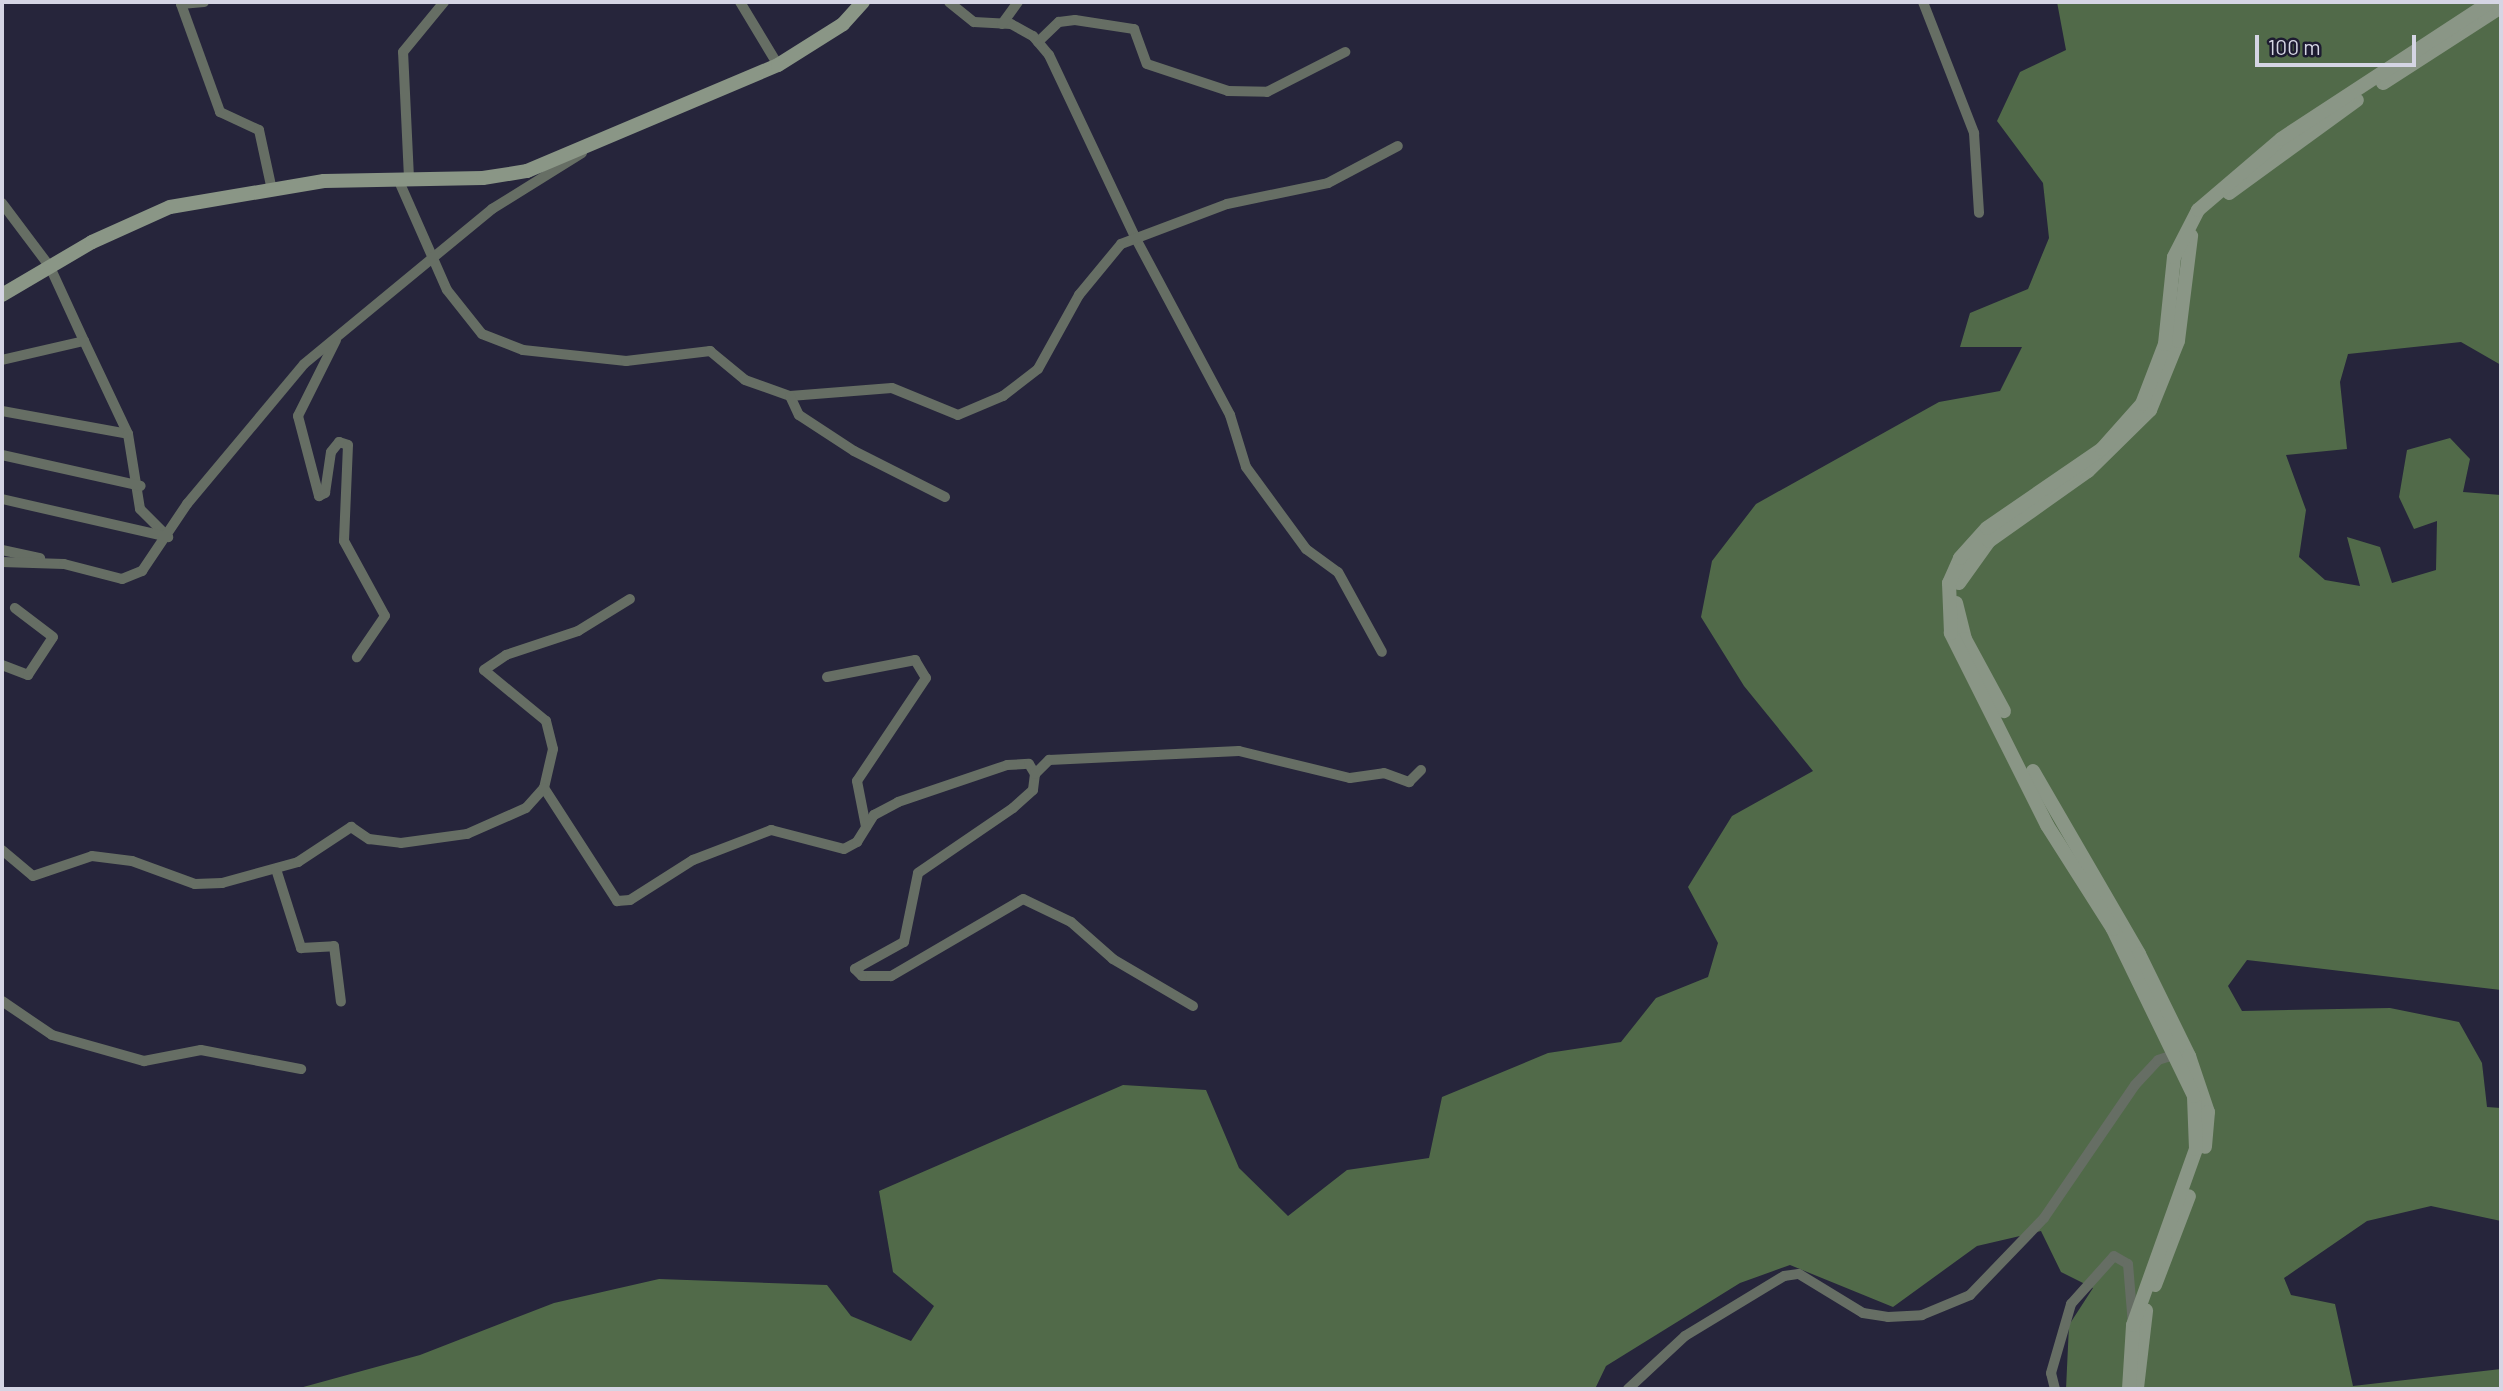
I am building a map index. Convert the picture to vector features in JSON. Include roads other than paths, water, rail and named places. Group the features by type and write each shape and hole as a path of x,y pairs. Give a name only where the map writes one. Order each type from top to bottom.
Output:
{"main road":[{"path":"2,295 50,267 170,207 272,190 403,178 527,171 594,146 696,95 779,65 843,24 863,2"},
{"path":"2129,1389 2133,1325 2199,1129 2194,1096 2176,1054 2113,929 2047,825 1951,633 1948,583 1980,535 2102,449 2142,404 2165,344 2174,257 2198,210 2281,139 2490,2"},
{"path":"2137,1389 2144,1315 2200,1164 2208,1112 2139,954 2050,807 1965,639 1956,615 1957,589 1989,541 2088,471 2150,410 2178,341 2184,259 2203,217 2303,136 2501,7"}],"street":[{"path":"204,2 181,3 220,112 259,130 272,190"},
{"path":"444,2 404,52 403,178 447,290 482,334 523,350 626,361 710,351 745,380 790,396 892,388 958,415 1003,396 1038,369 1079,295 1121,244 1227,204 1328,183 1398,146"},
{"path":"740,2 779,65"},
{"path":"949,2 974,22 1002,24 1038,42 1135,237 1230,415 1246,467 1306,549 1338,572 1382,652"},
{"path":"1002,24 1018,2"},
{"path":"1923,2 1974,133 1979,213"},
{"path":"1038,42 1059,22 1075,20 1134,29 1147,64 1228,91 1254,92 1266,92 1345,52"},
{"path":"2,550 122,579 142,572 168,537 187,504 304,364 492,209 594,146"},
{"path":"2,203 50,267 128,434 141,486 141,509 168,537"},
{"path":"341,331 298,416 319,496 325,493 331,452 339,442 348,444 344,541 385,616 357,657"},
{"path":"2,360 84,341"},
{"path":"790,396 799,415 854,452 945,497"},
{"path":"2,411 128,434"},
{"path":"2,455 141,486"},
{"path":"2,499 168,537"},
{"path":"2,562 64,564"},
{"path":"2,850 33,876 92,856 132,861 195,884 276,869 351,827 369,839 401,843 467,834 526,808 544,789 553,749 546,721 484,670 506,655 578,631 630,599"},
{"path":"2,666 28,675 52,637 15,608"},
{"path":"827,677 915,660 926,678 857,781 866,827"},
{"path":"1193,1006 1113,959 1071,922 1023,899 891,976 862,976 855,969 904,942 918,873 1013,808 1033,790 1035,774 1049,760 1194,750 1239,751 1350,778 1384,773 1409,782 1421,770"},
{"path":"544,789 617,901 644,893 693,860 771,830 844,849 866,827 898,802 1007,765 1029,764 1035,774"},
{"path":"276,869 301,948 334,946 341,1002"},
{"path":"2,1003 52,1035 144,1061 201,1050 301,1069"},
{"path":"1628,1389 1685,1336 1784,1276 1799,1274 1863,1313 1888,1317 1922,1315 1970,1296 2044,1218 2134,1085 2158,1060 2176,1054"},
{"path":"2055,1389 2052,1373 2071,1304 2114,1256 2128,1264 2133,1325"}]}
